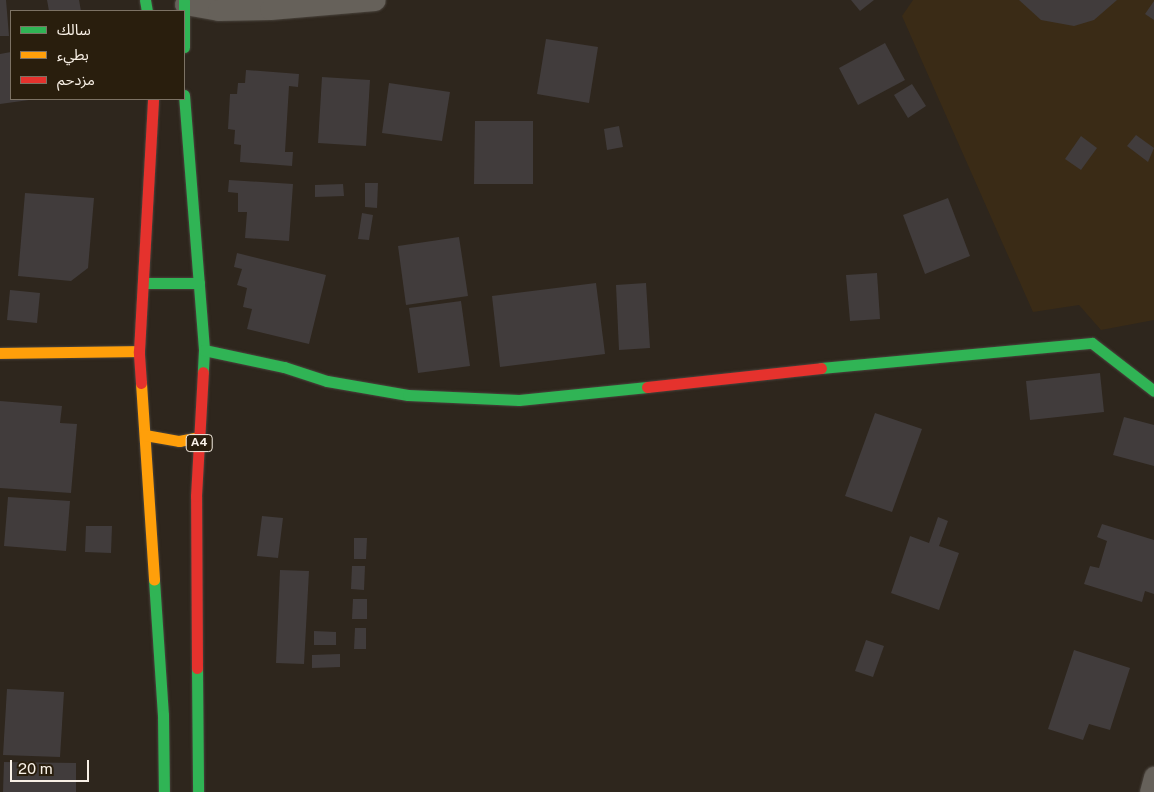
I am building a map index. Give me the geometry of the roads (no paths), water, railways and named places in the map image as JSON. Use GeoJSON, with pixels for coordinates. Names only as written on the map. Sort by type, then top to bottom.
{"type":"FeatureCollection","features":[{"type":"Feature","properties":{"kind":"main road"},"geometry":{"type":"LineString","coordinates":[[153,100],[139,351],[145,435],[172,715],[164,792]]}},
{"type":"Feature","properties":{"kind":"main road","name":"A4"},"geometry":{"type":"LineString","coordinates":[[184,100],[204,350],[196,496],[199,716],[198,792]]}},
{"type":"Feature","properties":{"kind":"main road"},"geometry":{"type":"LineString","coordinates":[[143,283],[181,280],[199,283]]}},
{"type":"Feature","properties":{"kind":"main road"},"geometry":{"type":"LineString","coordinates":[[204,350],[284,367],[327,381],[408,395],[519,400],[1005,349],[1092,343],[1154,392]]}},
{"type":"Feature","properties":{"kind":"main road"},"geometry":{"type":"LineString","coordinates":[[0,353],[139,351]]}},
{"type":"Feature","properties":{"kind":"main road"},"geometry":{"type":"LineString","coordinates":[[145,435],[179,441],[199,437]]}},
{"type":"Feature","properties":{"kind":"main road"},"geometry":{"type":"LineString","coordinates":[[172,715],[199,716]]}},
{"type":"Feature","properties":{"kind":"street"},"geometry":{"type":"LineString","coordinates":[[184,2],[218,10],[270,10],[375,0]]}},
{"type":"Feature","properties":{"kind":"street"},"geometry":{"type":"LineString","coordinates":[[1150,792],[1154,777]]}}]}
